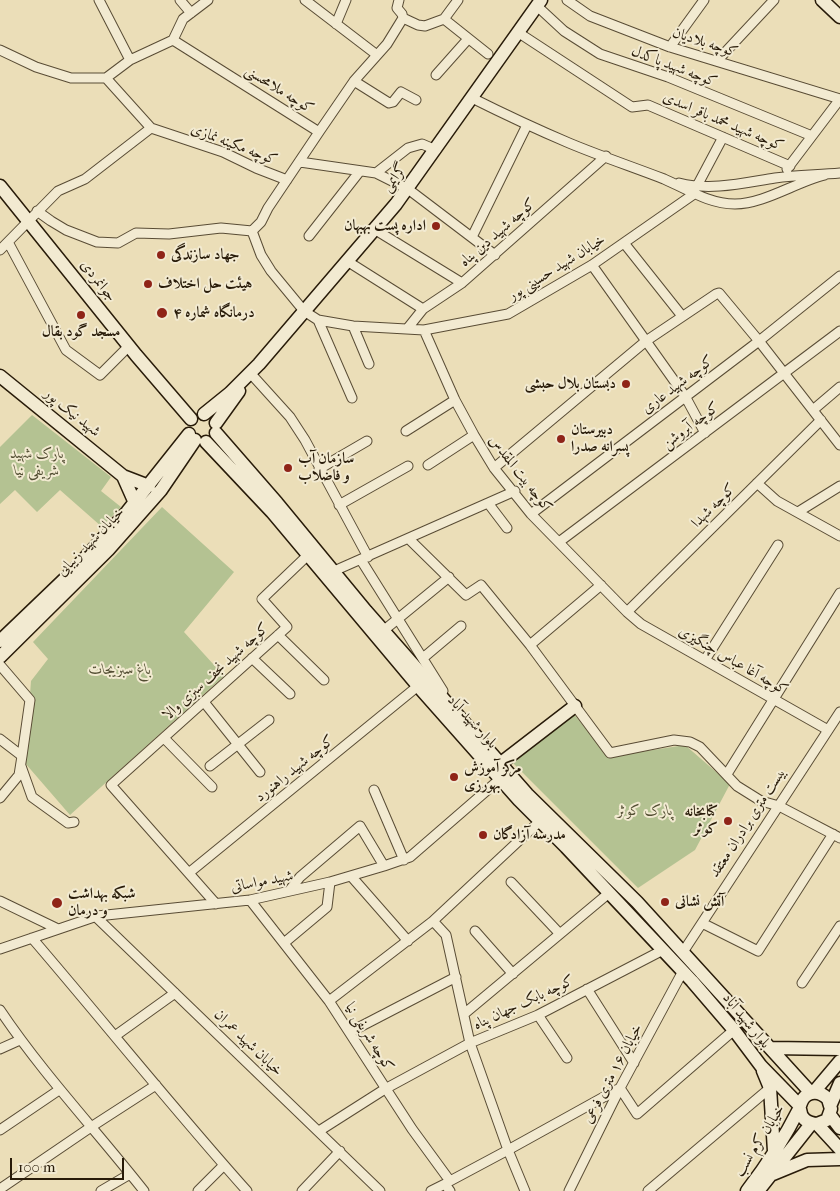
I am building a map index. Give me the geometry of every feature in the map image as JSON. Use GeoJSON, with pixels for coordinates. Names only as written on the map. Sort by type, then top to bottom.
{"type":"FeatureCollection","features":[{"type":"Feature","properties":{"kind":"main road"},"geometry":{"type":"LineString","coordinates":[[824,1],[840,17]]}},
{"type":"Feature","properties":{"kind":"main road","name":"گرایمی"},"geometry":{"type":"LineString","coordinates":[[255,369],[408,189],[519,33],[535,4]]}},
{"type":"Feature","properties":{"kind":"main road","name":"جوانمردی"},"geometry":{"type":"LineString","coordinates":[[0,186],[191,420]]}},
{"type":"Feature","properties":{"kind":"main road"},"geometry":{"type":"LineString","coordinates":[[204,414],[255,369]]}},
{"type":"Feature","properties":{"kind":"main road"},"geometry":{"type":"LineString","coordinates":[[219,433],[210,416],[204,414],[196,415],[188,426],[201,442],[210,440],[219,433],[255,369]]}},
{"type":"Feature","properties":{"kind":"main road","name":"شهید نیک پور"},"geometry":{"type":"LineString","coordinates":[[0,376],[123,476],[149,486]]}},
{"type":"Feature","properties":{"kind":"main road","name":"بلوار شهید آباد"},"geometry":{"type":"LineString","coordinates":[[219,433],[383,631],[527,794],[637,902],[812,1093]]}},
{"type":"Feature","properties":{"kind":"main road","name":"بلوار شهید آباد"},"geometry":{"type":"LineString","coordinates":[[201,442],[272,512],[418,686],[500,779],[683,971],[734,1030],[761,1066],[800,1108]]}},
{"type":"Feature","properties":{"kind":"main road","name":"خیابان شهید زیبایی"},"geometry":{"type":"LineString","coordinates":[[0,657],[72,572],[149,486],[201,442]]}},
{"type":"Feature","properties":{"kind":"main road","name":"خیابان شهید زیبایی"},"geometry":{"type":"LineString","coordinates":[[0,641],[34,616],[108,550],[201,442]]}},
{"type":"Feature","properties":{"kind":"main road","name":"شهید نیک پور"},"geometry":{"type":"LineString","coordinates":[[123,476],[135,503]]}},
{"type":"Feature","properties":{"kind":"main road"},"geometry":{"type":"LineString","coordinates":[[501,764],[575,706]]}},
{"type":"Feature","properties":{"kind":"main road"},"geometry":{"type":"LineString","coordinates":[[771,1048],[840,1049]]}},
{"type":"Feature","properties":{"kind":"main road"},"geometry":{"type":"LineString","coordinates":[[840,1061],[812,1093],[803,1098],[800,1108],[803,1118],[814,1124],[840,1149]]}},
{"type":"Feature","properties":{"kind":"main road"},"geometry":{"type":"LineString","coordinates":[[761,1066],[770,1088],[774,1151]]}},
{"type":"Feature","properties":{"kind":"main road"},"geometry":{"type":"LineString","coordinates":[[814,1124],[827,1120],[840,1083]]}},
{"type":"Feature","properties":{"kind":"main road"},"geometry":{"type":"LineString","coordinates":[[812,1093],[824,1095],[840,1128]]}},
{"type":"Feature","properties":{"kind":"main road","name":"خیابان کرم نسب"},"geometry":{"type":"LineString","coordinates":[[747,1191],[800,1108]]}},
{"type":"Feature","properties":{"kind":"main road","name":"خیابان کرم نسب"},"geometry":{"type":"LineString","coordinates":[[758,1191],[801,1137],[814,1124]]}},
{"type":"Feature","properties":{"kind":"main road"},"geometry":{"type":"LineString","coordinates":[[789,1127],[801,1137]]}},
{"type":"Feature","properties":{"kind":"main road"},"geometry":{"type":"LineString","coordinates":[[770,1175],[807,1160],[840,1159]]}},
{"type":"Feature","properties":{"kind":"street"},"geometry":{"type":"LineString","coordinates":[[99,0],[130,60]]}},
{"type":"Feature","properties":{"kind":"street"},"geometry":{"type":"LineString","coordinates":[[180,0],[191,13]]}},
{"type":"Feature","properties":{"kind":"street"},"geometry":{"type":"LineString","coordinates":[[0,50],[36,67],[70,78],[106,78],[130,60],[173,40],[183,19],[208,0]]}},
{"type":"Feature","properties":{"kind":"street"},"geometry":{"type":"LineString","coordinates":[[304,0],[377,55]]}},
{"type":"Feature","properties":{"kind":"street"},"geometry":{"type":"LineString","coordinates":[[336,24],[346,0]]}},
{"type":"Feature","properties":{"kind":"street"},"geometry":{"type":"LineString","coordinates":[[398,0],[397,8],[403,18],[425,26],[444,19],[455,1]]}},
{"type":"Feature","properties":{"kind":"street","name":"کوچه بلادیان"},"geometry":{"type":"LineString","coordinates":[[568,0],[590,16],[670,47],[840,99]]}},
{"type":"Feature","properties":{"kind":"street"},"geometry":{"type":"LineString","coordinates":[[670,47],[704,0]]}},
{"type":"Feature","properties":{"kind":"street"},"geometry":{"type":"LineString","coordinates":[[717,61],[774,0]]}},
{"type":"Feature","properties":{"kind":"street","name":"کوچه شهید پاکدل"},"geometry":{"type":"LineString","coordinates":[[535,4],[564,31],[600,54],[668,77],[812,136]]}},
{"type":"Feature","properties":{"kind":"street"},"geometry":{"type":"LineString","coordinates":[[319,132],[354,81],[387,44],[403,18]]}},
{"type":"Feature","properties":{"kind":"street"},"geometry":{"type":"LineString","coordinates":[[444,19],[488,54]]}},
{"type":"Feature","properties":{"kind":"street","name":"کوچه شهید محمد باقر اسدی"},"geometry":{"type":"LineString","coordinates":[[519,33],[632,107],[648,105],[790,166]]}},
{"type":"Feature","properties":{"kind":"street"},"geometry":{"type":"LineString","coordinates":[[436,75],[468,38]]}},
{"type":"Feature","properties":{"kind":"street","name":"کوچه ملامحسنی"},"geometry":{"type":"LineString","coordinates":[[173,40],[319,132],[268,208],[261,222],[252,231]]}},
{"type":"Feature","properties":{"kind":"street"},"geometry":{"type":"LineString","coordinates":[[0,250],[58,191],[85,179],[150,128],[106,78]]}},
{"type":"Feature","properties":{"kind":"street"},"geometry":{"type":"LineString","coordinates":[[354,81],[389,103],[393,102],[401,92],[416,100]]}},
{"type":"Feature","properties":{"kind":"street"},"geometry":{"type":"LineString","coordinates":[[472,98],[571,144],[736,204],[753,201],[811,178],[825,175]]}},
{"type":"Feature","properties":{"kind":"street"},"geometry":{"type":"LineString","coordinates":[[781,178],[840,99]]}},
{"type":"Feature","properties":{"kind":"street"},"geometry":{"type":"LineString","coordinates":[[472,237],[527,125]]}},
{"type":"Feature","properties":{"kind":"street","name":"کوچه مکینه نمازی"},"geometry":{"type":"LineString","coordinates":[[150,128],[223,152],[287,180]]}},
{"type":"Feature","properties":{"kind":"street"},"geometry":{"type":"LineString","coordinates":[[696,190],[723,137]]}},
{"type":"Feature","properties":{"kind":"street"},"geometry":{"type":"LineString","coordinates":[[376,173],[408,148],[422,144],[436,150]]}},
{"type":"Feature","properties":{"kind":"street","name":"کوچه شهید دین پناه"},"geometry":{"type":"LineString","coordinates":[[407,329],[423,309],[462,283],[606,156]]}},
{"type":"Feature","properties":{"kind":"street"},"geometry":{"type":"LineString","coordinates":[[300,162],[376,173],[408,189],[495,254]]}},
{"type":"Feature","properties":{"kind":"street"},"geometry":{"type":"LineString","coordinates":[[309,236],[360,171]]}},
{"type":"Feature","properties":{"kind":"street"},"geometry":{"type":"LineString","coordinates":[[696,190],[781,178],[840,174]]}},
{"type":"Feature","properties":{"kind":"street","name":"خیابان شهید حسینی پور"},"geometry":{"type":"LineString","coordinates":[[252,231],[261,255],[271,271],[304,311],[318,320],[353,326],[424,330],[508,314],[592,265],[696,190]]}},
{"type":"Feature","properties":{"kind":"street"},"geometry":{"type":"LineString","coordinates":[[37,211],[50,222],[97,242],[118,243],[136,233],[169,234],[221,228],[252,231]]}},
{"type":"Feature","properties":{"kind":"street"},"geometry":{"type":"LineString","coordinates":[[374,229],[462,283]]}},
{"type":"Feature","properties":{"kind":"street"},"geometry":{"type":"LineString","coordinates":[[8,242],[66,350],[100,375],[129,346]]}},
{"type":"Feature","properties":{"kind":"street"},"geometry":{"type":"LineString","coordinates":[[624,243],[682,316]]}},
{"type":"Feature","properties":{"kind":"street"},"geometry":{"type":"LineString","coordinates":[[347,261],[423,309]]}},
{"type":"Feature","properties":{"kind":"street"},"geometry":{"type":"LineString","coordinates":[[592,265],[685,396],[704,433]]}},
{"type":"Feature","properties":{"kind":"street","name":"کوچه شهید عاری"},"geometry":{"type":"LineString","coordinates":[[531,514],[759,341],[840,276]]}},
{"type":"Feature","properties":{"kind":"street"},"geometry":{"type":"LineString","coordinates":[[494,468],[646,341],[719,293],[840,445]]}},
{"type":"Feature","properties":{"kind":"street"},"geometry":{"type":"LineString","coordinates":[[318,320],[352,398]]}},
{"type":"Feature","properties":{"kind":"street"},"geometry":{"type":"LineString","coordinates":[[353,326],[369,364]]}},
{"type":"Feature","properties":{"kind":"street","name":"کوچه بیت المقدس"},"geometry":{"type":"LineString","coordinates":[[424,330],[455,400],[494,468],[531,514],[628,612]]}},
{"type":"Feature","properties":{"kind":"street","name":"کوچه آبروشن"},"geometry":{"type":"LineString","coordinates":[[559,542],[840,331]]}},
{"type":"Feature","properties":{"kind":"street"},"geometry":{"type":"LineString","coordinates":[[255,369],[305,440],[397,620],[423,658],[454,711]]}},
{"type":"Feature","properties":{"kind":"street"},"geometry":{"type":"LineString","coordinates":[[813,410],[840,387]]}},
{"type":"Feature","properties":{"kind":"street"},"geometry":{"type":"LineString","coordinates":[[406,431],[455,400]]}},
{"type":"Feature","properties":{"kind":"street","name":"کوچه شهدا"},"geometry":{"type":"LineString","coordinates":[[628,612],[821,420]]}},
{"type":"Feature","properties":{"kind":"street"},"geometry":{"type":"LineString","coordinates":[[428,465],[474,436]]}},
{"type":"Feature","properties":{"kind":"street"},"geometry":{"type":"LineString","coordinates":[[319,469],[367,441]]}},
{"type":"Feature","properties":{"kind":"street"},"geometry":{"type":"LineString","coordinates":[[339,505],[408,466]]}},
{"type":"Feature","properties":{"kind":"street"},"geometry":{"type":"LineString","coordinates":[[757,484],[777,501],[840,536]]}},
{"type":"Feature","properties":{"kind":"street"},"geometry":{"type":"LineString","coordinates":[[798,512],[840,486]]}},
{"type":"Feature","properties":{"kind":"street"},"geometry":{"type":"LineString","coordinates":[[334,571],[515,492]]}},
{"type":"Feature","properties":{"kind":"street"},"geometry":{"type":"LineString","coordinates":[[488,503],[507,528]]}},
{"type":"Feature","properties":{"kind":"street"},"geometry":{"type":"LineString","coordinates":[[409,539],[466,595],[481,585],[530,645],[610,754],[674,740],[690,742],[700,747],[737,786],[761,801],[778,806],[836,836],[758,951],[702,923]]}},
{"type":"Feature","properties":{"kind":"street"},"geometry":{"type":"LineString","coordinates":[[705,660],[778,546]]}},
{"type":"Feature","properties":{"kind":"street","name":"کوچه شهید نجف سبزی والا"},"geometry":{"type":"LineString","coordinates":[[190,872],[111,786],[287,627],[262,599],[308,555]]}},
{"type":"Feature","properties":{"kind":"street"},"geometry":{"type":"LineString","coordinates":[[383,631],[449,577]]}},
{"type":"Feature","properties":{"kind":"street"},"geometry":{"type":"LineString","coordinates":[[530,645],[601,585]]}},
{"type":"Feature","properties":{"kind":"street"},"geometry":{"type":"LineString","coordinates":[[727,774],[840,593]]}},
{"type":"Feature","properties":{"kind":"street","name":"کوچه آغا عباس چنگیزی"},"geometry":{"type":"LineString","coordinates":[[628,612],[641,624],[828,730]]}},
{"type":"Feature","properties":{"kind":"street"},"geometry":{"type":"LineString","coordinates":[[423,658],[461,626]]}},
{"type":"Feature","properties":{"kind":"street"},"geometry":{"type":"LineString","coordinates":[[278,635],[324,680]]}},
{"type":"Feature","properties":{"kind":"street"},"geometry":{"type":"LineString","coordinates":[[252,658],[290,694]]}},
{"type":"Feature","properties":{"kind":"street"},"geometry":{"type":"LineString","coordinates":[[0,665],[30,700],[19,775],[0,798]]}},
{"type":"Feature","properties":{"kind":"street","name":"کوچه شهید راهنورد"},"geometry":{"type":"LineString","coordinates":[[190,872],[418,686]]}},
{"type":"Feature","properties":{"kind":"street"},"geometry":{"type":"LineString","coordinates":[[204,702],[260,772]]}},
{"type":"Feature","properties":{"kind":"street","name":"بیست متری برادران معتقد"},"geometry":{"type":"LineString","coordinates":[[683,952],[840,712]]}},
{"type":"Feature","properties":{"kind":"street"},"geometry":{"type":"LineString","coordinates":[[210,766],[270,720]]}},
{"type":"Feature","properties":{"kind":"street"},"geometry":{"type":"LineString","coordinates":[[164,738],[212,787]]}},
{"type":"Feature","properties":{"kind":"street"},"geometry":{"type":"LineString","coordinates":[[0,739],[21,761],[32,797],[68,823],[74,822]]}},
{"type":"Feature","properties":{"kind":"street","name":"شهید مواساتی"},"geometry":{"type":"LineString","coordinates":[[0,949],[96,916],[250,900],[330,882],[410,858],[500,779]]}},
{"type":"Feature","properties":{"kind":"street"},"geometry":{"type":"LineString","coordinates":[[374,790],[404,860]]}},
{"type":"Feature","properties":{"kind":"street"},"geometry":{"type":"LineString","coordinates":[[329,1001],[433,921],[540,821]]}},
{"type":"Feature","properties":{"kind":"street"},"geometry":{"type":"LineString","coordinates":[[290,891],[300,877],[360,826],[384,866]]}},
{"type":"Feature","properties":{"kind":"street"},"geometry":{"type":"LineString","coordinates":[[190,872],[216,904]]}},
{"type":"Feature","properties":{"kind":"street"},"geometry":{"type":"LineString","coordinates":[[351,876],[408,941]]}},
{"type":"Feature","properties":{"kind":"street"},"geometry":{"type":"LineString","coordinates":[[284,943],[327,907],[330,882]]}},
{"type":"Feature","properties":{"kind":"street"},"geometry":{"type":"LineString","coordinates":[[511,882],[560,934]]}},
{"type":"Feature","properties":{"kind":"street"},"geometry":{"type":"LineString","coordinates":[[464,1014],[609,893]]}},
{"type":"Feature","properties":{"kind":"street","name":"کوچه شریفی نیا"},"geometry":{"type":"LineString","coordinates":[[250,900],[329,1001],[448,1185]]}},
{"type":"Feature","properties":{"kind":"street"},"geometry":{"type":"LineString","coordinates":[[0,901],[58,929]]}},
{"type":"Feature","properties":{"kind":"street","name":"خیابان شهید عمران"},"geometry":{"type":"LineString","coordinates":[[96,916],[380,1191]]}},
{"type":"Feature","properties":{"kind":"street"},"geometry":{"type":"LineString","coordinates":[[319,1131],[385,1089],[470,1043],[446,935],[433,921]]}},
{"type":"Feature","properties":{"kind":"street"},"geometry":{"type":"LineString","coordinates":[[802,983],[840,926]]}},
{"type":"Feature","properties":{"kind":"street"},"geometry":{"type":"LineString","coordinates":[[475,931],[512,974]]}},
{"type":"Feature","properties":{"kind":"street"},"geometry":{"type":"LineString","coordinates":[[32,938],[223,1166],[247,1191]]}},
{"type":"Feature","properties":{"kind":"street","name":"کوچه بابک جهان پناه"},"geometry":{"type":"LineString","coordinates":[[508,1150],[470,1043],[538,1015],[662,950]]}},
{"type":"Feature","properties":{"kind":"street","name":"خیابان ۱۶ متری فرعی"},"geometry":{"type":"LineString","coordinates":[[569,1191],[620,1088],[683,971]]}},
{"type":"Feature","properties":{"kind":"street"},"geometry":{"type":"LineString","coordinates":[[350,1032],[456,977]]}},
{"type":"Feature","properties":{"kind":"street"},"geometry":{"type":"LineString","coordinates":[[587,989],[634,1063]]}},
{"type":"Feature","properties":{"kind":"street"},"geometry":{"type":"LineString","coordinates":[[115,1036],[175,993]]}},
{"type":"Feature","properties":{"kind":"street"},"geometry":{"type":"LineString","coordinates":[[0,1010],[20,1040],[59,1090],[144,1191]]}},
{"type":"Feature","properties":{"kind":"street"},"geometry":{"type":"LineString","coordinates":[[538,1015],[567,1058]]}},
{"type":"Feature","properties":{"kind":"street"},"geometry":{"type":"LineString","coordinates":[[431,1191],[448,1185],[620,1088],[637,1114],[734,1030]]}},
{"type":"Feature","properties":{"kind":"street"},"geometry":{"type":"LineString","coordinates":[[0,1049],[20,1040]]}},
{"type":"Feature","properties":{"kind":"street"},"geometry":{"type":"LineString","coordinates":[[0,1189],[91,1126],[156,1086]]}},
{"type":"Feature","properties":{"kind":"street"},"geometry":{"type":"LineString","coordinates":[[648,1191],[770,1088]]}},
{"type":"Feature","properties":{"kind":"street"},"geometry":{"type":"LineString","coordinates":[[0,1130],[59,1090]]}},
{"type":"Feature","properties":{"kind":"street"},"geometry":{"type":"LineString","coordinates":[[508,1150],[525,1191]]}},
{"type":"Feature","properties":{"kind":"street"},"geometry":{"type":"LineString","coordinates":[[302,1191],[340,1151]]}},
{"type":"Feature","properties":{"kind":"street"},"geometry":{"type":"LineString","coordinates":[[198,1191],[223,1166]]}},
{"type":"Feature","properties":{"kind":"street"},"geometry":{"type":"LineString","coordinates":[[101,1191],[130,1174]]}},
{"type":"Feature","properties":{"kind":"green space","name":"پارک شهید شریفی نیا"},"geometry":{"type":"Polygon","coordinates":[[[32,415],[111,477],[101,491],[121,507],[102,527],[60,490],[37,512],[15,490],[0,504],[0,447],[32,415]]]}},
{"type":"Feature","properties":{"kind":"green space","name":"باغ سبزیجات"},"geometry":{"type":"Polygon","coordinates":[[[162,507],[234,572],[184,632],[224,676],[70,815],[25,763],[31,681],[48,659],[33,642],[162,507]]]}},
{"type":"Feature","properties":{"kind":"green space","name":"پارک کوثر"},"geometry":{"type":"Polygon","coordinates":[[[574,714],[608,757],[685,745],[730,784],[695,850],[638,888],[513,763],[574,714]]]}},
{"type":"Feature","properties":{"kind":"place","name":"اداره پست بهبهان"},"geometry":{"type":"Point","coordinates":[436,226]}},
{"type":"Feature","properties":{"kind":"place","name":"جهاد سازندگی"},"geometry":{"type":"Point","coordinates":[161,255]}},
{"type":"Feature","properties":{"kind":"place","name":"هیئت حل اختلاف"},"geometry":{"type":"Point","coordinates":[148,284]}},
{"type":"Feature","properties":{"kind":"place","name":"درمانگاه شماره ۴"},"geometry":{"type":"Point","coordinates":[162,313]}},
{"type":"Feature","properties":{"kind":"place","name":"مسجد گود بقال"},"geometry":{"type":"Point","coordinates":[81,315]}},
{"type":"Feature","properties":{"kind":"place","name":"دبستان بلال حبشی"},"geometry":{"type":"Point","coordinates":[626,384]}},
{"type":"Feature","properties":{"kind":"place","name":"دبیرستان پسرانه صدرا"},"geometry":{"type":"Point","coordinates":[561,439]}},
{"type":"Feature","properties":{"kind":"place","name":"سازمان آب و فاضلاب"},"geometry":{"type":"Point","coordinates":[288,468]}},
{"type":"Feature","properties":{"kind":"place","name":"مرکز آموزش بهورزی"},"geometry":{"type":"Point","coordinates":[454,777]}},
{"type":"Feature","properties":{"kind":"place","name":"کتابخانه کوثر"},"geometry":{"type":"Point","coordinates":[728,821]}},
{"type":"Feature","properties":{"kind":"place","name":"مدرسه آزادگان"},"geometry":{"type":"Point","coordinates":[483,835]}},
{"type":"Feature","properties":{"kind":"place","name":"آتش نشانی"},"geometry":{"type":"Point","coordinates":[665,902]}},
{"type":"Feature","properties":{"kind":"place","name":"شبکه بهداشت و درمان"},"geometry":{"type":"Point","coordinates":[57,903]}}]}
